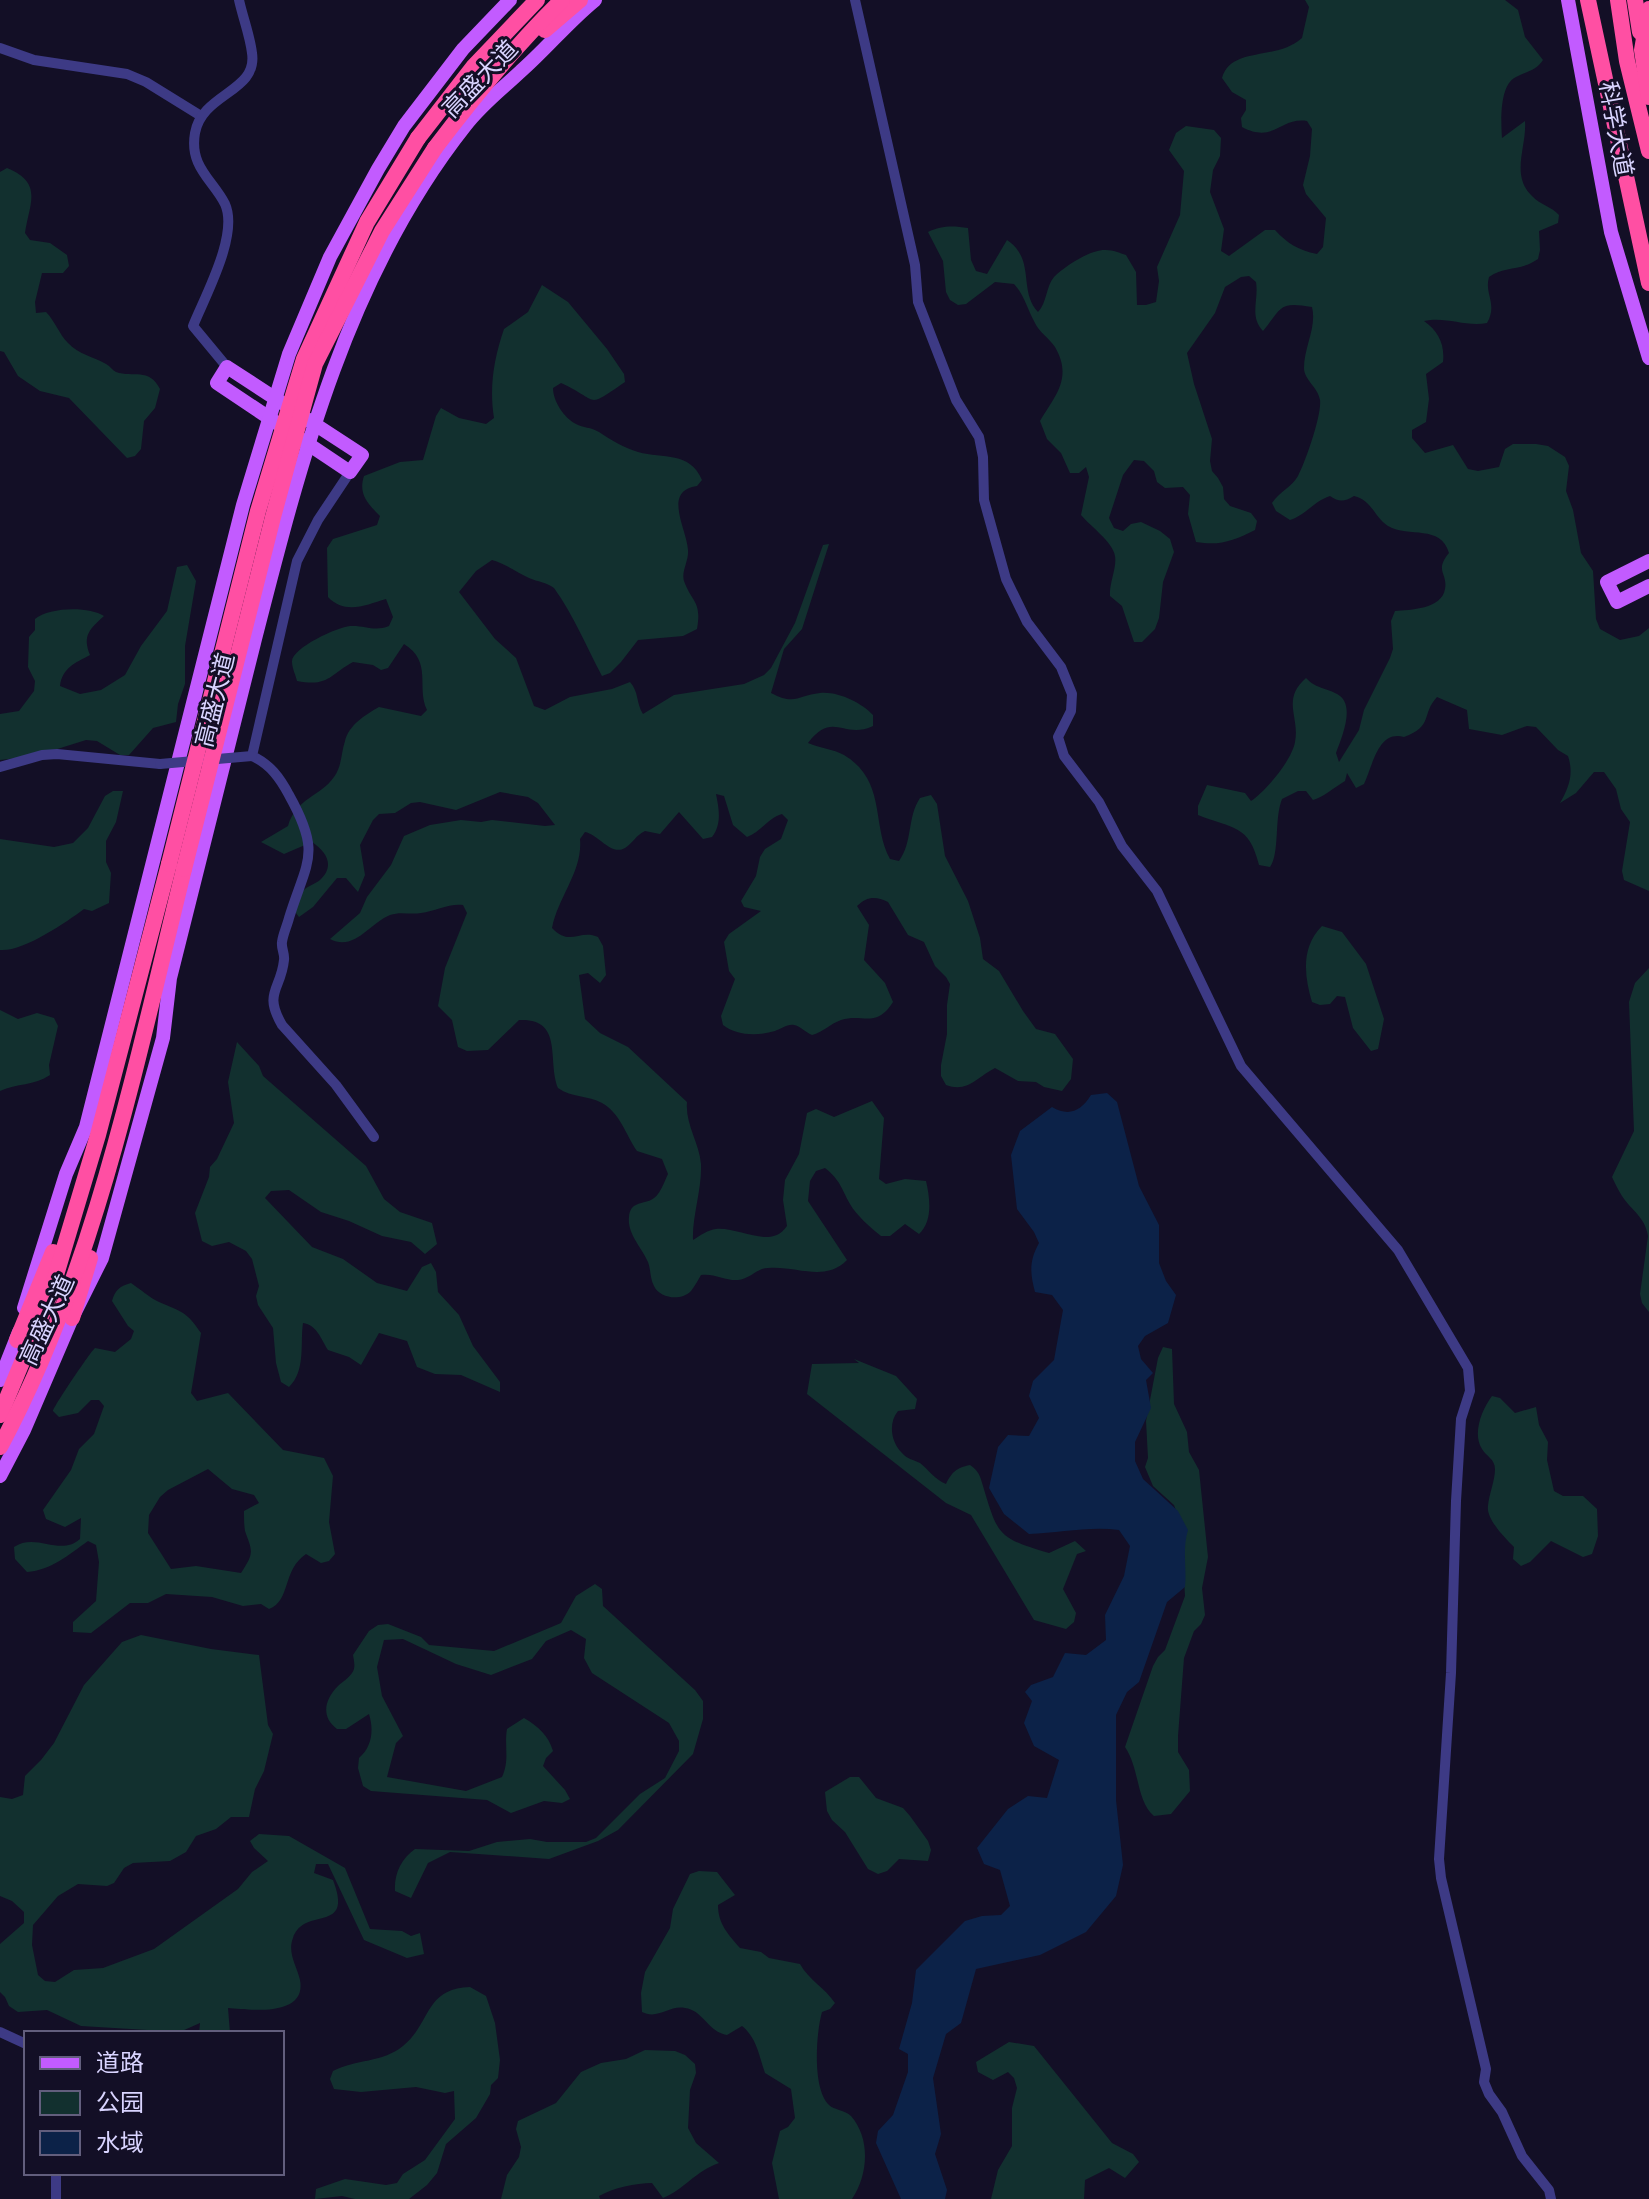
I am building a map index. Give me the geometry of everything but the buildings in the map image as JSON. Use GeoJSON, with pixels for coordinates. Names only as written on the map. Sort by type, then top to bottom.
{"type":"FeatureCollection","features":[{"type":"Feature","properties":{"kind":"highway"},"geometry":{"type":"LineString","coordinates":[[434,117],[469,60],[523,0]]}},
{"type":"Feature","properties":{"kind":"highway","name":"高盛大道"},"geometry":{"type":"LineString","coordinates":[[0,1447],[65,1301],[117,1141],[258,511],[304,359],[367,222],[418,138],[474,66],[537,0]]}},
{"type":"Feature","properties":{"kind":"highway","name":"高盛大道"},"geometry":{"type":"LineString","coordinates":[[0,1415],[50,1295],[98,1135],[176,867],[315,364],[382,231],[435,148],[489,77],[562,0]]}},
{"type":"Feature","properties":{"kind":"highway"},"geometry":{"type":"LineString","coordinates":[[489,77],[580,0]]}},
{"type":"Feature","properties":{"kind":"highway","name":"科学大道"},"geometry":{"type":"LineString","coordinates":[[1588,0],[1649,283]]}},
{"type":"Feature","properties":{"kind":"highway","name":"科学大道"},"geometry":{"type":"LineString","coordinates":[[1618,0],[1627,61],[1649,151]]}},
{"type":"Feature","properties":{"kind":"highway"},"geometry":{"type":"LineString","coordinates":[[1635,0],[1649,97]]}},
{"type":"Feature","properties":{"kind":"highway"},"geometry":{"type":"LineString","coordinates":[[1642,50],[1649,9]]}},
{"type":"Feature","properties":{"kind":"highway"},"geometry":{"type":"LineString","coordinates":[[17,1340],[98,1135]]}},
{"type":"Feature","properties":{"kind":"highway"},"geometry":{"type":"LineString","coordinates":[[72,1318],[92,1251],[117,1141]]}},
{"type":"Feature","properties":{"kind":"main road","name":"高盛大道"},"geometry":{"type":"LineString","coordinates":[[0,1380],[17,1340],[29,1289],[66,1174],[86,1127],[243,505],[289,354],[330,257],[404,126],[463,49],[510,0]]}},
{"type":"Feature","properties":{"kind":"main road","name":"高盛大道"},"geometry":{"type":"LineString","coordinates":[[0,1476],[102,1258],[163,1038],[170,978],[291,496],[344,339],[402,222],[464,126],[487,99],[522,71],[595,0]]}},
{"type":"Feature","properties":{"kind":"main road","name":"科学大道"},"geometry":{"type":"LineString","coordinates":[[1568,0],[1611,232],[1649,358]]}},
{"type":"Feature","properties":{"kind":"main road"},"geometry":{"type":"LineString","coordinates":[[227,367],[276,399],[362,455],[350,472],[217,383],[227,367]]}},
{"type":"Feature","properties":{"kind":"main road"},"geometry":{"type":"LineString","coordinates":[[1649,561],[1607,582],[1617,602],[1649,586]]}},
{"type":"Feature","properties":{"kind":"street"},"geometry":{"type":"LineString","coordinates":[[227,367],[193,326],[224,254],[227,223],[226,206],[204,177],[197,158],[194,135],[201,116],[210,105],[240,85],[251,72],[253,55],[239,0]]}},
{"type":"Feature","properties":{"kind":"street"},"geometry":{"type":"LineString","coordinates":[[855,0],[915,265],[918,302],[956,400],[979,437],[984,500],[1006,579],[1027,622],[1061,667],[1072,694],[1071,711],[1058,737],[1064,756],[1099,802],[1122,846],[1157,891],[1241,1066],[1398,1250],[1468,1368],[1470,1391],[1461,1419],[1456,1501],[1451,1673],[1439,1859],[1486,2069],[1484,2082],[1522,2156],[1549,2190],[1551,2199]]}},
{"type":"Feature","properties":{"kind":"street"},"geometry":{"type":"LineString","coordinates":[[0,48],[34,60],[127,74],[146,82],[201,116]]}},
{"type":"Feature","properties":{"kind":"street"},"geometry":{"type":"LineString","coordinates":[[252,756],[297,561],[318,520],[350,472]]}},
{"type":"Feature","properties":{"kind":"street"},"geometry":{"type":"LineString","coordinates":[[0,767],[57,754],[160,764],[252,756],[263,761],[279,777],[302,819],[310,849],[306,875],[282,944],[284,960],[272,996],[276,1014],[282,1025],[336,1085],[374,1137]]}},
{"type":"Feature","properties":{"kind":"street"},"geometry":{"type":"LineString","coordinates":[[0,2032],[24,2043]]}},
{"type":"Feature","properties":{"kind":"street"},"geometry":{"type":"LineString","coordinates":[[56,2175],[56,2199]]}},
{"type":"Feature","properties":{"kind":"green space"},"geometry":{"type":"Polygon","coordinates":[[[1305,0],[1505,0],[1518,10],[1525,37],[1543,60],[1534,69],[1510,81],[1506,88],[1502,104],[1502,138],[1525,121],[1522,179],[1535,199],[1559,215],[1558,223],[1539,231],[1538,259],[1489,277],[1491,310],[1487,323],[1424,321],[1440,338],[1443,362],[1426,374],[1429,399],[1426,422],[1412,430],[1412,438],[1425,453],[1453,445],[1468,469],[1478,471],[1499,467],[1505,449],[1513,444],[1548,446],[1565,457],[1569,466],[1566,491],[1581,553],[1593,571],[1596,619],[1600,629],[1620,640],[1639,636],[1649,628],[1649,891],[1624,880],[1622,871],[1630,822],[1621,809],[1616,789],[1604,772],[1594,772],[1576,793],[1560,803],[1570,780],[1568,756],[1536,727],[1527,726],[1502,735],[1469,729],[1467,710],[1437,697],[1420,728],[1382,744],[1364,784],[1356,788],[1347,773],[1345,781],[1317,799],[1313,800],[1306,791],[1298,791],[1282,799],[1275,853],[1270,867],[1259,865],[1245,835],[1230,826],[1198,815],[1198,806],[1207,785],[1245,793],[1251,801],[1278,774],[1293,749],[1296,733],[1294,694],[1306,678],[1336,693],[1344,701],[1347,716],[1336,753],[1339,762],[1359,730],[1364,710],[1390,658],[1393,649],[1391,621],[1395,611],[1424,607],[1443,596],[1442,564],[1449,553],[1445,544],[1432,535],[1388,526],[1365,501],[1354,496],[1342,500],[1330,496],[1290,520],[1276,511],[1272,503],[1298,476],[1309,450],[1320,407],[1319,395],[1304,368],[1313,322],[1312,307],[1293,305],[1282,308],[1263,331],[1255,314],[1256,282],[1249,276],[1241,277],[1225,287],[1215,313],[1187,353],[1212,439],[1212,471],[1223,487],[1224,499],[1230,506],[1251,513],[1257,521],[1255,530],[1226,542],[1196,542],[1188,514],[1190,495],[1183,487],[1165,488],[1157,482],[1154,471],[1144,461],[1134,460],[1123,475],[1109,518],[1114,528],[1123,531],[1131,524],[1141,522],[1160,531],[1170,539],[1174,552],[1163,582],[1155,629],[1142,642],[1134,642],[1122,606],[1110,596],[1115,561],[1113,551],[1081,515],[1089,477],[1086,467],[1079,473],[1070,473],[1061,453],[1047,439],[1040,421],[1056,395],[1062,377],[1055,347],[1037,326],[1014,284],[995,282],[966,304],[958,305],[950,300],[946,292],[943,261],[928,232],[953,227],[968,228],[971,260],[976,271],[987,274],[1007,240],[1016,248],[1024,266],[1032,304],[1038,312],[1054,277],[1078,259],[1100,250],[1126,255],[1136,272],[1137,305],[1156,302],[1157,267],[1180,215],[1184,171],[1169,150],[1176,133],[1186,126],[1214,130],[1221,138],[1220,156],[1213,170],[1210,192],[1224,229],[1221,251],[1229,256],[1265,230],[1275,230],[1294,246],[1317,254],[1323,247],[1326,218],[1306,194],[1303,185],[1312,129],[1307,121],[1290,123],[1262,133],[1242,127],[1246,100],[1232,92],[1222,78],[1235,61],[1292,45],[1302,38],[1309,7],[1305,0]]]}},
{"type":"Feature","properties":{"kind":"green space"},"geometry":{"type":"Polygon","coordinates":[[[7,168],[26,180],[30,188],[31,204],[25,233],[30,240],[50,243],[67,255],[69,266],[63,273],[42,273],[35,302],[36,313],[46,312],[76,350],[116,372],[151,378],[160,389],[155,408],[144,421],[141,449],[135,456],[127,458],[69,398],[40,391],[18,376],[4,352],[0,351],[0,172],[7,168]]]}},
{"type":"Feature","properties":{"kind":"green space"},"geometry":{"type":"Polygon","coordinates":[[[542,285],[568,302],[624,374],[625,382],[593,400],[561,383],[553,388],[563,413],[576,424],[596,430],[633,450],[683,460],[697,471],[702,480],[681,495],[679,503],[688,550],[683,577],[697,607],[697,629],[683,636],[638,640],[610,673],[602,676],[568,609],[551,586],[492,560],[476,571],[459,592],[495,639],[516,658],[534,706],[545,710],[570,697],[612,689],[630,682],[643,714],[674,695],[744,684],[764,675],[771,668],[795,623],[823,545],[829,544],[802,629],[784,649],[771,693],[786,699],[820,693],[834,694],[856,702],[873,715],[873,726],[854,730],[824,728],[808,743],[844,755],[858,765],[867,777],[890,859],[899,861],[916,805],[920,798],[931,795],[937,804],[945,856],[968,901],[983,959],[999,971],[1036,1029],[1055,1034],[1073,1059],[1071,1079],[1062,1091],[1036,1082],[1018,1081],[995,1068],[966,1086],[946,1085],[941,1076],[941,1065],[947,1034],[950,984],[935,966],[924,942],[908,935],[888,902],[876,898],[864,900],[857,906],[869,925],[864,960],[885,983],[893,1002],[887,1010],[875,1018],[841,1020],[812,1035],[794,1025],[755,1034],[729,1029],[723,1025],[721,1016],[735,979],[729,971],[724,942],[729,934],[761,911],[744,907],[741,901],[756,876],[760,857],[765,849],[781,839],[788,820],[782,814],[777,816],[747,837],[733,825],[724,796],[716,794],[718,822],[712,837],[703,839],[679,812],[660,834],[645,831],[620,850],[585,832],[580,839],[578,862],[552,928],[558,934],[569,937],[598,937],[603,946],[606,975],[600,983],[588,973],[579,975],[585,1019],[600,1033],[628,1047],[687,1102],[688,1118],[701,1164],[693,1240],[716,1229],[773,1236],[787,1226],[783,1200],[785,1180],[799,1154],[807,1113],[816,1109],[834,1117],[872,1101],[884,1118],[879,1179],[886,1184],[905,1179],[926,1181],[929,1209],[927,1223],[919,1234],[905,1224],[890,1236],[881,1236],[856,1213],[838,1181],[825,1168],[816,1171],[810,1181],[808,1201],[847,1260],[829,1271],[768,1268],[738,1280],[701,1275],[687,1294],[677,1297],[661,1294],[653,1283],[648,1262],[630,1229],[629,1217],[634,1206],[654,1198],[661,1188],[668,1174],[662,1159],[637,1151],[608,1107],[558,1088],[551,1043],[543,1026],[533,1021],[519,1020],[488,1050],[467,1051],[458,1047],[452,1020],[438,1006],[445,968],[467,913],[463,905],[421,913],[394,914],[347,942],[330,939],[360,913],[367,897],[391,865],[404,836],[430,825],[461,820],[555,825],[538,803],[528,797],[500,792],[456,810],[420,802],[411,803],[395,813],[379,814],[360,845],[365,875],[358,892],[346,878],[337,878],[313,907],[299,917],[293,909],[303,891],[325,875],[328,864],[325,855],[312,842],[284,854],[261,842],[288,826],[297,809],[334,777],[347,735],[363,717],[379,707],[421,716],[427,710],[421,667],[413,651],[404,644],[388,668],[381,670],[373,665],[353,662],[328,679],[316,682],[297,681],[292,662],[294,656],[307,645],[336,630],[350,626],[389,626],[393,617],[386,599],[349,607],[341,606],[328,597],[327,548],[333,539],[377,525],[380,516],[363,493],[364,476],[400,462],[423,460],[441,408],[459,418],[486,424],[494,418],[493,373],[504,329],[528,312],[542,285]]]}},
{"type":"Feature","properties":{"kind":"green space"},"geometry":{"type":"Polygon","coordinates":[[[187,565],[196,581],[185,646],[185,684],[176,722],[153,728],[129,755],[120,755],[97,741],[86,740],[35,756],[0,760],[0,714],[19,711],[34,691],[35,681],[28,667],[29,637],[35,630],[35,619],[50,612],[69,609],[104,616],[87,637],[90,655],[66,670],[60,686],[80,694],[101,690],[125,675],[141,646],[167,611],[177,567],[187,565]]]}},
{"type":"Feature","properties":{"kind":"green space"},"geometry":{"type":"Polygon","coordinates":[[[113,791],[123,791],[116,822],[106,841],[106,862],[111,873],[109,903],[92,911],[84,909],[32,942],[0,950],[0,839],[54,847],[73,843],[88,828],[105,796],[113,791]]]}},
{"type":"Feature","properties":{"kind":"green space"},"geometry":{"type":"Polygon","coordinates":[[[1322,926],[1342,932],[1366,964],[1384,1019],[1378,1049],[1371,1051],[1353,1028],[1345,997],[1337,996],[1330,1004],[1312,1002],[1307,982],[1307,952],[1322,926]]]}},
{"type":"Feature","properties":{"kind":"green space"},"geometry":{"type":"Polygon","coordinates":[[[1649,968],[1649,1312],[1640,1294],[1648,1236],[1641,1219],[1622,1196],[1612,1177],[1634,1131],[1629,1002],[1635,983],[1649,968]]]}},
{"type":"Feature","properties":{"kind":"green space"},"geometry":{"type":"Polygon","coordinates":[[[0,1010],[18,1019],[37,1013],[54,1018],[58,1026],[49,1065],[50,1075],[0,1091],[0,1010]]]}},
{"type":"Feature","properties":{"kind":"green space"},"geometry":{"type":"Polygon","coordinates":[[[237,1042],[259,1066],[263,1076],[366,1166],[384,1199],[400,1212],[432,1223],[437,1244],[425,1254],[411,1242],[382,1236],[321,1212],[289,1190],[271,1191],[265,1198],[312,1247],[343,1259],[377,1283],[407,1291],[422,1267],[431,1263],[436,1272],[438,1292],[459,1315],[473,1346],[500,1382],[500,1392],[461,1375],[435,1374],[417,1367],[407,1341],[379,1333],[361,1365],[328,1350],[315,1330],[303,1323],[298,1373],[289,1387],[281,1382],[273,1328],[258,1305],[256,1296],[259,1286],[252,1259],[246,1251],[229,1242],[212,1246],[202,1241],[195,1213],[210,1167],[234,1123],[228,1082],[237,1042]]]}},
{"type":"Feature","properties":{"kind":"green space"},"geometry":{"type":"Polygon","coordinates":[[[131,1283],[183,1313],[201,1333],[191,1393],[197,1401],[228,1393],[283,1450],[324,1458],[333,1476],[329,1522],[335,1554],[329,1561],[321,1563],[306,1554],[293,1568],[281,1599],[269,1609],[261,1604],[243,1606],[212,1597],[166,1594],[148,1603],[130,1603],[91,1633],[73,1632],[73,1622],[96,1601],[99,1562],[96,1545],[88,1541],[59,1561],[36,1571],[27,1572],[15,1559],[14,1547],[22,1543],[64,1546],[80,1539],[81,1518],[65,1527],[46,1519],[43,1510],[71,1470],[79,1449],[94,1434],[104,1406],[99,1400],[91,1400],[78,1413],[59,1417],[53,1411],[95,1348],[115,1352],[131,1339],[134,1331],[112,1301],[116,1291],[131,1283]],[[208,1469],[160,1497],[149,1515],[148,1533],[171,1569],[196,1566],[241,1573],[251,1552],[244,1511],[259,1503],[254,1495],[232,1489],[208,1469]]]}},
{"type":"Feature","properties":{"kind":"green space"},"geometry":{"type":"Polygon","coordinates":[[[1163,1347],[1172,1349],[1174,1404],[1187,1432],[1189,1452],[1199,1470],[1208,1557],[1202,1588],[1205,1615],[1194,1631],[1184,1658],[1178,1736],[1178,1752],[1189,1770],[1190,1791],[1171,1814],[1154,1816],[1144,1802],[1125,1747],[1153,1666],[1165,1650],[1185,1596],[1181,1525],[1174,1505],[1153,1486],[1145,1467],[1148,1458],[1146,1421],[1158,1358],[1163,1347]]]}},
{"type":"Feature","properties":{"kind":"green space"},"geometry":{"type":"Polygon","coordinates":[[[854,1359],[896,1376],[917,1399],[915,1409],[898,1411],[893,1421],[893,1438],[904,1455],[920,1463],[946,1484],[958,1469],[973,1467],[980,1477],[997,1525],[1002,1533],[1019,1543],[1049,1553],[1075,1541],[1086,1551],[1077,1554],[1063,1589],[1076,1613],[1074,1622],[1066,1629],[1034,1620],[971,1515],[946,1503],[807,1394],[812,1364],[859,1363],[854,1359]]]}},
{"type":"Feature","properties":{"kind":"green space"},"geometry":{"type":"Polygon","coordinates":[[[1492,1396],[1500,1398],[1515,1413],[1536,1407],[1539,1425],[1548,1442],[1547,1460],[1554,1491],[1563,1496],[1583,1496],[1597,1509],[1598,1536],[1592,1554],[1583,1557],[1551,1541],[1530,1562],[1521,1566],[1513,1559],[1514,1547],[1497,1528],[1488,1511],[1495,1466],[1482,1449],[1478,1436],[1482,1415],[1492,1396]]]}},
{"type":"Feature","properties":{"kind":"green space"},"geometry":{"type":"Polygon","coordinates":[[[595,1584],[602,1589],[603,1606],[695,1690],[703,1701],[703,1719],[693,1754],[618,1830],[598,1841],[549,1859],[450,1852],[428,1863],[411,1898],[395,1891],[399,1867],[415,1849],[469,1851],[497,1842],[530,1839],[586,1842],[596,1838],[640,1794],[665,1778],[679,1751],[679,1741],[669,1723],[592,1673],[584,1658],[586,1639],[571,1630],[546,1641],[532,1659],[491,1675],[456,1664],[403,1639],[384,1640],[377,1667],[382,1696],[403,1736],[396,1743],[387,1777],[466,1791],[502,1777],[506,1765],[507,1729],[524,1718],[542,1732],[551,1745],[553,1751],[543,1766],[570,1799],[562,1803],[544,1801],[511,1813],[487,1800],[371,1791],[363,1786],[358,1768],[359,1758],[371,1738],[369,1714],[346,1729],[337,1729],[328,1719],[326,1708],[330,1697],[352,1673],[353,1655],[369,1631],[378,1625],[388,1624],[421,1637],[429,1645],[494,1651],[561,1623],[576,1596],[595,1584]]]}},
{"type":"Feature","properties":{"kind":"green space"},"geometry":{"type":"Polygon","coordinates":[[[141,1635],[259,1655],[268,1725],[273,1734],[264,1771],[255,1789],[249,1817],[231,1817],[216,1829],[196,1836],[186,1852],[170,1861],[133,1863],[124,1868],[114,1883],[107,1886],[78,1884],[58,1896],[33,1925],[32,1945],[38,1975],[45,1981],[55,1982],[74,1970],[103,1968],[154,1949],[238,1889],[252,1872],[268,1861],[250,1841],[259,1834],[289,1836],[345,1868],[370,1929],[402,1931],[411,1936],[420,1933],[424,1954],[407,1958],[364,1940],[328,1864],[316,1864],[314,1873],[333,1880],[338,1897],[337,1908],[332,1914],[299,1928],[293,1938],[292,1954],[300,1980],[300,1992],[286,2006],[262,2010],[228,2008],[230,2031],[199,2031],[200,2023],[182,2031],[164,2031],[81,2026],[47,2010],[18,2012],[9,2006],[0,1992],[0,1944],[24,1923],[24,1912],[12,1901],[0,1896],[0,1797],[12,1799],[23,1795],[25,1776],[54,1743],[84,1685],[122,1642],[141,1635]]]}},
{"type":"Feature","properties":{"kind":"green space"},"geometry":{"type":"Polygon","coordinates":[[[850,1777],[859,1777],[876,1798],[903,1808],[928,1841],[931,1850],[928,1861],[899,1859],[887,1871],[878,1874],[868,1869],[845,1832],[827,1811],[825,1792],[850,1777]]]}},
{"type":"Feature","properties":{"kind":"green space"},"geometry":{"type":"Polygon","coordinates":[[[717,1872],[735,1895],[718,1905],[718,1912],[724,1928],[740,1948],[800,1964],[835,2003],[822,2012],[817,2046],[818,2074],[820,2087],[829,2105],[851,2116],[862,2135],[864,2168],[852,2199],[779,2199],[772,2163],[780,2131],[795,2118],[791,2089],[765,2073],[754,2042],[742,2026],[727,2035],[715,2030],[691,2010],[679,2008],[653,2014],[642,2012],[641,1993],[645,1972],[670,1928],[673,1909],[690,1874],[717,1872]]]}},
{"type":"Feature","properties":{"kind":"green space"},"geometry":{"type":"Polygon","coordinates":[[[470,1987],[486,1996],[495,2023],[500,2060],[498,2078],[491,2085],[490,2094],[476,2118],[446,2144],[437,2173],[409,2199],[355,2199],[342,2196],[315,2199],[316,2189],[345,2179],[386,2185],[397,2183],[403,2174],[425,2160],[455,2119],[454,2091],[445,2093],[416,2087],[361,2092],[334,2089],[330,2079],[333,2071],[378,2058],[403,2046],[436,2000],[455,1989],[470,1987]]]}},
{"type":"Feature","properties":{"kind":"green space"},"geometry":{"type":"Polygon","coordinates":[[[1009,2042],[1034,2046],[1112,2143],[1133,2154],[1139,2162],[1125,2178],[1109,2168],[1085,2180],[1084,2199],[991,2199],[998,2170],[1012,2146],[1012,2108],[1017,2088],[1008,2072],[993,2080],[978,2072],[976,2062],[1009,2042]]]}},
{"type":"Feature","properties":{"kind":"green space"},"geometry":{"type":"Polygon","coordinates":[[[645,2050],[675,2051],[695,2064],[688,2128],[696,2143],[719,2163],[663,2198],[652,2183],[618,2188],[599,2196],[600,2199],[501,2199],[507,2175],[519,2157],[518,2121],[556,2103],[581,2072],[645,2050]]]}},
{"type":"Feature","properties":{"kind":"water"},"geometry":{"type":"Polygon","coordinates":[[[1107,1093],[1117,1102],[1139,1186],[1159,1225],[1159,1263],[1176,1295],[1168,1323],[1145,1336],[1138,1346],[1141,1359],[1153,1373],[1146,1380],[1151,1408],[1135,1442],[1135,1461],[1143,1479],[1178,1511],[1188,1530],[1185,1587],[1167,1602],[1139,1682],[1127,1692],[1116,1715],[1116,1800],[1123,1865],[1116,1896],[1086,1932],[1040,1955],[976,1969],[961,2023],[946,2034],[933,2078],[941,2134],[935,2154],[947,2190],[945,2199],[901,2199],[876,2143],[878,2131],[893,2115],[908,2072],[908,2054],[899,2049],[912,2003],[916,1970],[965,1921],[1001,1915],[1010,1906],[1000,1870],[984,1864],[977,1848],[1008,1809],[1028,1796],[1047,1798],[1059,1760],[1034,1746],[1024,1723],[1032,1701],[1025,1692],[1031,1685],[1053,1677],[1065,1653],[1086,1655],[1106,1640],[1105,1615],[1124,1576],[1130,1546],[1119,1530],[1086,1529],[1029,1534],[1004,1514],[989,1488],[998,1447],[1008,1435],[1029,1436],[1039,1418],[1029,1396],[1033,1381],[1054,1360],[1063,1310],[1052,1295],[1035,1292],[1031,1267],[1039,1243],[1017,1209],[1011,1155],[1020,1131],[1052,1107],[1064,1112],[1074,1111],[1091,1095],[1107,1093]]]}}]}
